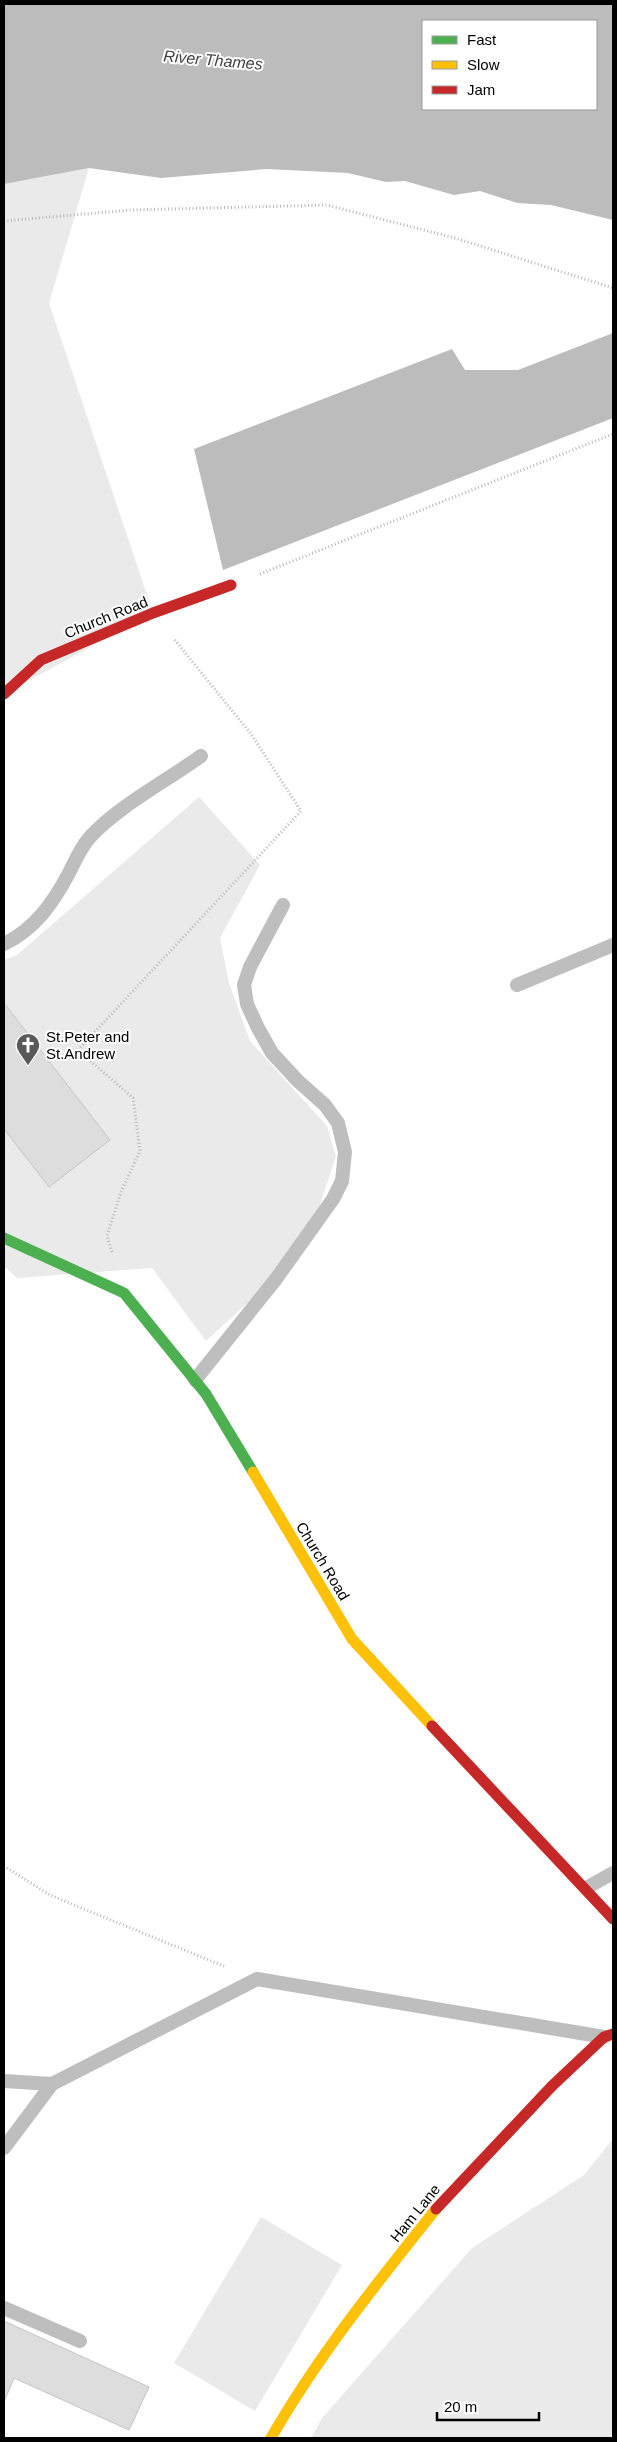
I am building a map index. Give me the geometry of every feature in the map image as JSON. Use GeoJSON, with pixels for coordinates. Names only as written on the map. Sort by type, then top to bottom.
{"type":"FeatureCollection","features":[{"type":"Feature","properties":{"kind":"street","name":"Church Road"},"geometry":{"type":"LineString","coordinates":[[4,694],[41,660],[153,613],[231,585]]}},
{"type":"Feature","properties":{"kind":"street","name":"Church Road"},"geometry":{"type":"LineString","coordinates":[[4,1238],[124,1293],[211,1402],[352,1639],[443,1739],[586,1888],[613,1920]]}},
{"type":"Feature","properties":{"kind":"street","name":"Ham Lane"},"geometry":{"type":"LineString","coordinates":[[271,2438],[296,2395],[365,2298],[441,2202],[552,2086],[609,2035]]}},
{"type":"Feature","properties":{"kind":"lane"},"geometry":{"type":"LineString","coordinates":[[4,944],[36,922],[54,901],[79,852],[98,829],[119,812],[201,756]]}},
{"type":"Feature","properties":{"kind":"lane"},"geometry":{"type":"LineString","coordinates":[[195,1380],[276,1279],[333,1199],[342,1181],[345,1152],[338,1123],[326,1105],[298,1081],[272,1053],[247,1004],[244,986],[250,967],[283,905]]}},
{"type":"Feature","properties":{"kind":"lane"},"geometry":{"type":"LineString","coordinates":[[517,985],[613,945]]}},
{"type":"Feature","properties":{"kind":"lane"},"geometry":{"type":"LineString","coordinates":[[586,1888],[613,1872]]}},
{"type":"Feature","properties":{"kind":"lane"},"geometry":{"type":"LineString","coordinates":[[4,2148],[52,2084],[257,1979],[609,2035]]}},
{"type":"Feature","properties":{"kind":"lane"},"geometry":{"type":"LineString","coordinates":[[4,2082],[52,2084]]}},
{"type":"Feature","properties":{"kind":"lane"},"geometry":{"type":"LineString","coordinates":[[4,2308],[80,2342]]}},
{"type":"Feature","properties":{"kind":"path"},"geometry":{"type":"LineString","coordinates":[[4,221],[131,210],[327,205],[455,238],[613,288]]}},
{"type":"Feature","properties":{"kind":"path"},"geometry":{"type":"LineString","coordinates":[[231,585],[613,434]]}},
{"type":"Feature","properties":{"kind":"path"},"geometry":{"type":"LineString","coordinates":[[124,1293],[107,1236],[121,1192],[140,1151],[133,1098],[78,1050],[301,810],[250,734],[153,613]]}},
{"type":"Feature","properties":{"kind":"path"},"geometry":{"type":"LineString","coordinates":[[4,1866],[50,1895],[257,1979]]}},
{"type":"Feature","properties":{"kind":"shaded area"},"geometry":{"type":"Polygon","coordinates":[[[89,168],[49,303],[153,613],[4,694],[4,184],[89,168]]]}},
{"type":"Feature","properties":{"kind":"shaded area"},"geometry":{"type":"Polygon","coordinates":[[[199,797],[260,865],[220,938],[229,983],[250,1041],[327,1126],[336,1157],[317,1213],[284,1261],[255,1296],[206,1341],[152,1268],[17,1278],[4,1266],[4,960],[17,955],[199,797]]]}},
{"type":"Feature","properties":{"kind":"shaded area"},"geometry":{"type":"Polygon","coordinates":[[[613,2139],[613,2438],[311,2438],[322,2418],[472,2248],[584,2175],[613,2139]]]}},
{"type":"Feature","properties":{"kind":"shaded area"},"geometry":{"type":"Polygon","coordinates":[[[261,2217],[342,2265],[255,2411],[174,2363],[261,2217]]]}},
{"type":"Feature","properties":{"kind":"water","name":"River Thames"},"geometry":{"type":"Polygon","coordinates":[[[4,4],[613,4],[613,220],[551,205],[517,203],[480,191],[454,195],[405,181],[386,182],[348,173],[267,169],[161,178],[89,168],[4,184],[4,4]]]}},
{"type":"Feature","properties":{"kind":"water"},"geometry":{"type":"Polygon","coordinates":[[[613,333],[613,418],[223,570],[194,449],[452,349],[465,370],[518,370],[613,333]]]}},
{"type":"Feature","properties":{"kind":"building","name":"St.Peter and St.Andrew"},"geometry":{"type":"Polygon","coordinates":[[[4,1003],[110,1140],[49,1187],[4,1129],[4,1003]]]}},
{"type":"Feature","properties":{"kind":"building"},"geometry":{"type":"Polygon","coordinates":[[[4,2321],[149,2387],[129,2430],[14,2378],[4,2402],[4,2321]]]}},
{"type":"Feature","properties":{"kind":"traffic: fast"},"geometry":{"type":"LineString","coordinates":[[4,1238],[124,1293],[206,1394],[253,1472]]}},
{"type":"Feature","properties":{"kind":"traffic: slow"},"geometry":{"type":"LineString","coordinates":[[253,1472],[352,1639],[432,1726]]}},
{"type":"Feature","properties":{"kind":"traffic: slow"},"geometry":{"type":"LineString","coordinates":[[271,2438],[328,2349],[370,2292],[436,2209]]}},
{"type":"Feature","properties":{"kind":"traffic: jam"},"geometry":{"type":"LineString","coordinates":[[4,694],[41,660],[153,613],[231,585]]}},
{"type":"Feature","properties":{"kind":"traffic: jam"},"geometry":{"type":"LineString","coordinates":[[432,1726],[613,1919]]}},
{"type":"Feature","properties":{"kind":"traffic: jam"},"geometry":{"type":"LineString","coordinates":[[436,2209],[552,2086],[604,2037],[613,2034]]}},
{"type":"Feature","properties":{"kind":"place","name":"St.Peter and St.Andrew"},"geometry":{"type":"Point","coordinates":[28,1066]}}]}
